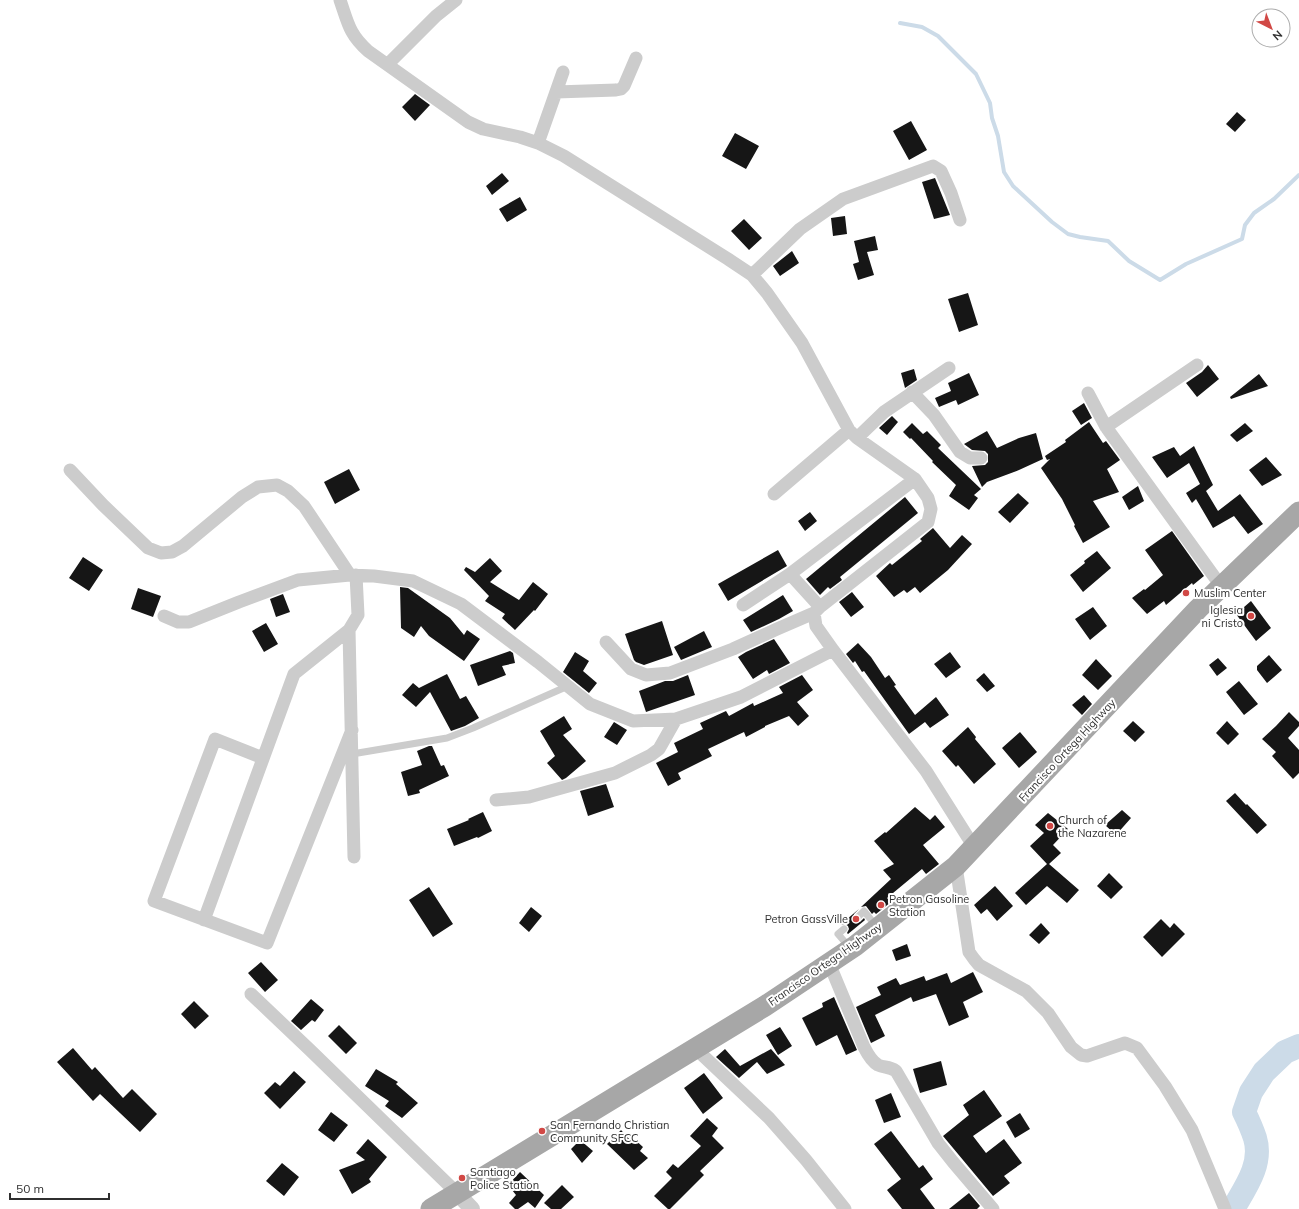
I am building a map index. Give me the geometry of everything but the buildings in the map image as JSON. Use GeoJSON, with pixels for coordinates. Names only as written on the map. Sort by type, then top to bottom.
{"type":"FeatureCollection","features":[{"type":"Feature","properties":{"kind":"main road","name":"Francisco Ortega Highway"},"geometry":{"type":"LineString","coordinates":[[431,1209],[765,1006],[851,948],[956,866],[1221,586],[1299,512]]}},
{"type":"Feature","properties":{"kind":"street"},"geometry":{"type":"LineString","coordinates":[[340,0],[351,33],[358,42],[368,51],[468,122],[483,129],[520,137],[538,143],[564,156],[752,275],[767,293],[802,343],[853,434],[915,479],[928,498],[931,509],[928,522],[817,610],[733,649],[670,673],[646,675],[631,669],[606,642]]}},
{"type":"Feature","properties":{"kind":"street"},"geometry":{"type":"LineString","coordinates":[[388,64],[436,16],[456,0]]}},
{"type":"Feature","properties":{"kind":"street"},"geometry":{"type":"LineString","coordinates":[[556,92],[621,89],[624,86],[636,58]]}},
{"type":"Feature","properties":{"kind":"street"},"geometry":{"type":"LineString","coordinates":[[538,143],[563,72]]}},
{"type":"Feature","properties":{"kind":"street"},"geometry":{"type":"LineString","coordinates":[[752,275],[800,230],[843,199],[933,166],[941,171],[951,193],[960,220]]}},
{"type":"Feature","properties":{"kind":"street"},"geometry":{"type":"LineString","coordinates":[[1106,427],[1197,365]]}},
{"type":"Feature","properties":{"kind":"street"},"geometry":{"type":"LineString","coordinates":[[774,494],[853,434],[948,368]]}},
{"type":"Feature","properties":{"kind":"street"},"geometry":{"type":"LineString","coordinates":[[912,392],[934,415],[960,452],[970,458],[981,458]]}},
{"type":"Feature","properties":{"kind":"street"},"geometry":{"type":"LineString","coordinates":[[1088,393],[1106,427],[1221,586]]}},
{"type":"Feature","properties":{"kind":"street"},"geometry":{"type":"LineString","coordinates":[[70,470],[103,505],[148,548],[161,553],[172,552],[183,546],[242,497],[258,487],[277,485],[288,491],[304,506],[353,575],[358,615],[349,630],[294,674],[204,920]]}},
{"type":"Feature","properties":{"kind":"street"},"geometry":{"type":"LineString","coordinates":[[743,605],[790,574],[915,479]]}},
{"type":"Feature","properties":{"kind":"street"},"geometry":{"type":"LineString","coordinates":[[790,574],[817,610],[816,626],[926,771],[974,847]]}},
{"type":"Feature","properties":{"kind":"street"},"geometry":{"type":"LineString","coordinates":[[164,616],[178,622],[189,622],[298,580],[353,575],[413,581],[461,604],[538,662],[590,704],[633,721],[676,719],[740,697],[833,650]]}},
{"type":"Feature","properties":{"kind":"street"},"geometry":{"type":"LineString","coordinates":[[349,630],[354,857]]}},
{"type":"Feature","properties":{"kind":"street"},"geometry":{"type":"LineString","coordinates":[[496,800],[529,797],[615,773],[651,756],[659,749],[676,719]]}},
{"type":"Feature","properties":{"kind":"street"},"geometry":{"type":"LineString","coordinates":[[263,758],[215,739],[154,901],[267,943],[352,730]]}},
{"type":"Feature","properties":{"kind":"street"},"geometry":{"type":"LineString","coordinates":[[956,866],[969,952],[974,959],[986,969],[1026,991],[1048,1013],[1071,1048],[1081,1056],[1087,1056],[1125,1043],[1137,1048],[1165,1086],[1192,1130],[1216,1191],[1225,1209]]}},
{"type":"Feature","properties":{"kind":"street"},"geometry":{"type":"LineString","coordinates":[[828,963],[870,1058],[878,1065],[890,1067],[896,1070],[938,1143],[952,1162],[993,1209]]}},
{"type":"Feature","properties":{"kind":"street"},"geometry":{"type":"LineString","coordinates":[[251,994],[472,1209]]}},
{"type":"Feature","properties":{"kind":"street"},"geometry":{"type":"LineString","coordinates":[[696,1049],[768,1118],[806,1160],[845,1209]]}},
{"type":"Feature","properties":{"kind":"lane"},"geometry":{"type":"LineString","coordinates":[[352,754],[447,738],[568,686]]}},
{"type":"Feature","properties":{"kind":"lane"},"geometry":{"type":"LineString","coordinates":[[858,917],[864,911],[878,927]]}},
{"type":"Feature","properties":{"kind":"lane"},"geometry":{"type":"LineString","coordinates":[[844,929],[838,934],[851,948]]}},
{"type":"Feature","properties":{"kind":"waterway"},"geometry":{"type":"LineString","coordinates":[[900,23],[922,27],[938,36],[976,74],[990,103],[992,118],[998,136],[1004,172],[1013,186],[1052,222],[1068,234],[1108,241],[1129,261],[1160,280],[1186,264],[1242,239],[1245,225],[1254,213],[1274,199],[1299,175]]}},
{"type":"Feature","properties":{"kind":"waterway"},"geometry":{"type":"LineString","coordinates":[[1233,1209],[1252,1175],[1257,1157],[1255,1138],[1244,1112],[1251,1092],[1264,1072],[1285,1052],[1299,1046]]}},
{"type":"Feature","properties":{"kind":"place","name":"Muslim Center"},"geometry":{"type":"Point","coordinates":[1186,593]}},
{"type":"Feature","properties":{"kind":"place","name":"Iglesia ni Cristo"},"geometry":{"type":"Point","coordinates":[1251,616]}},
{"type":"Feature","properties":{"kind":"place","name":"Church of the Nazarene"},"geometry":{"type":"Point","coordinates":[1050,826]}},
{"type":"Feature","properties":{"kind":"place","name":"Petron Gasoline Station"},"geometry":{"type":"Point","coordinates":[881,905]}},
{"type":"Feature","properties":{"kind":"place","name":"Petron GassVille"},"geometry":{"type":"Point","coordinates":[856,919]}},
{"type":"Feature","properties":{"kind":"place","name":"San Fernando Christian Community SFCC"},"geometry":{"type":"Point","coordinates":[542,1131]}},
{"type":"Feature","properties":{"kind":"place","name":"Santiago Police Station"},"geometry":{"type":"Point","coordinates":[462,1178]}}]}
